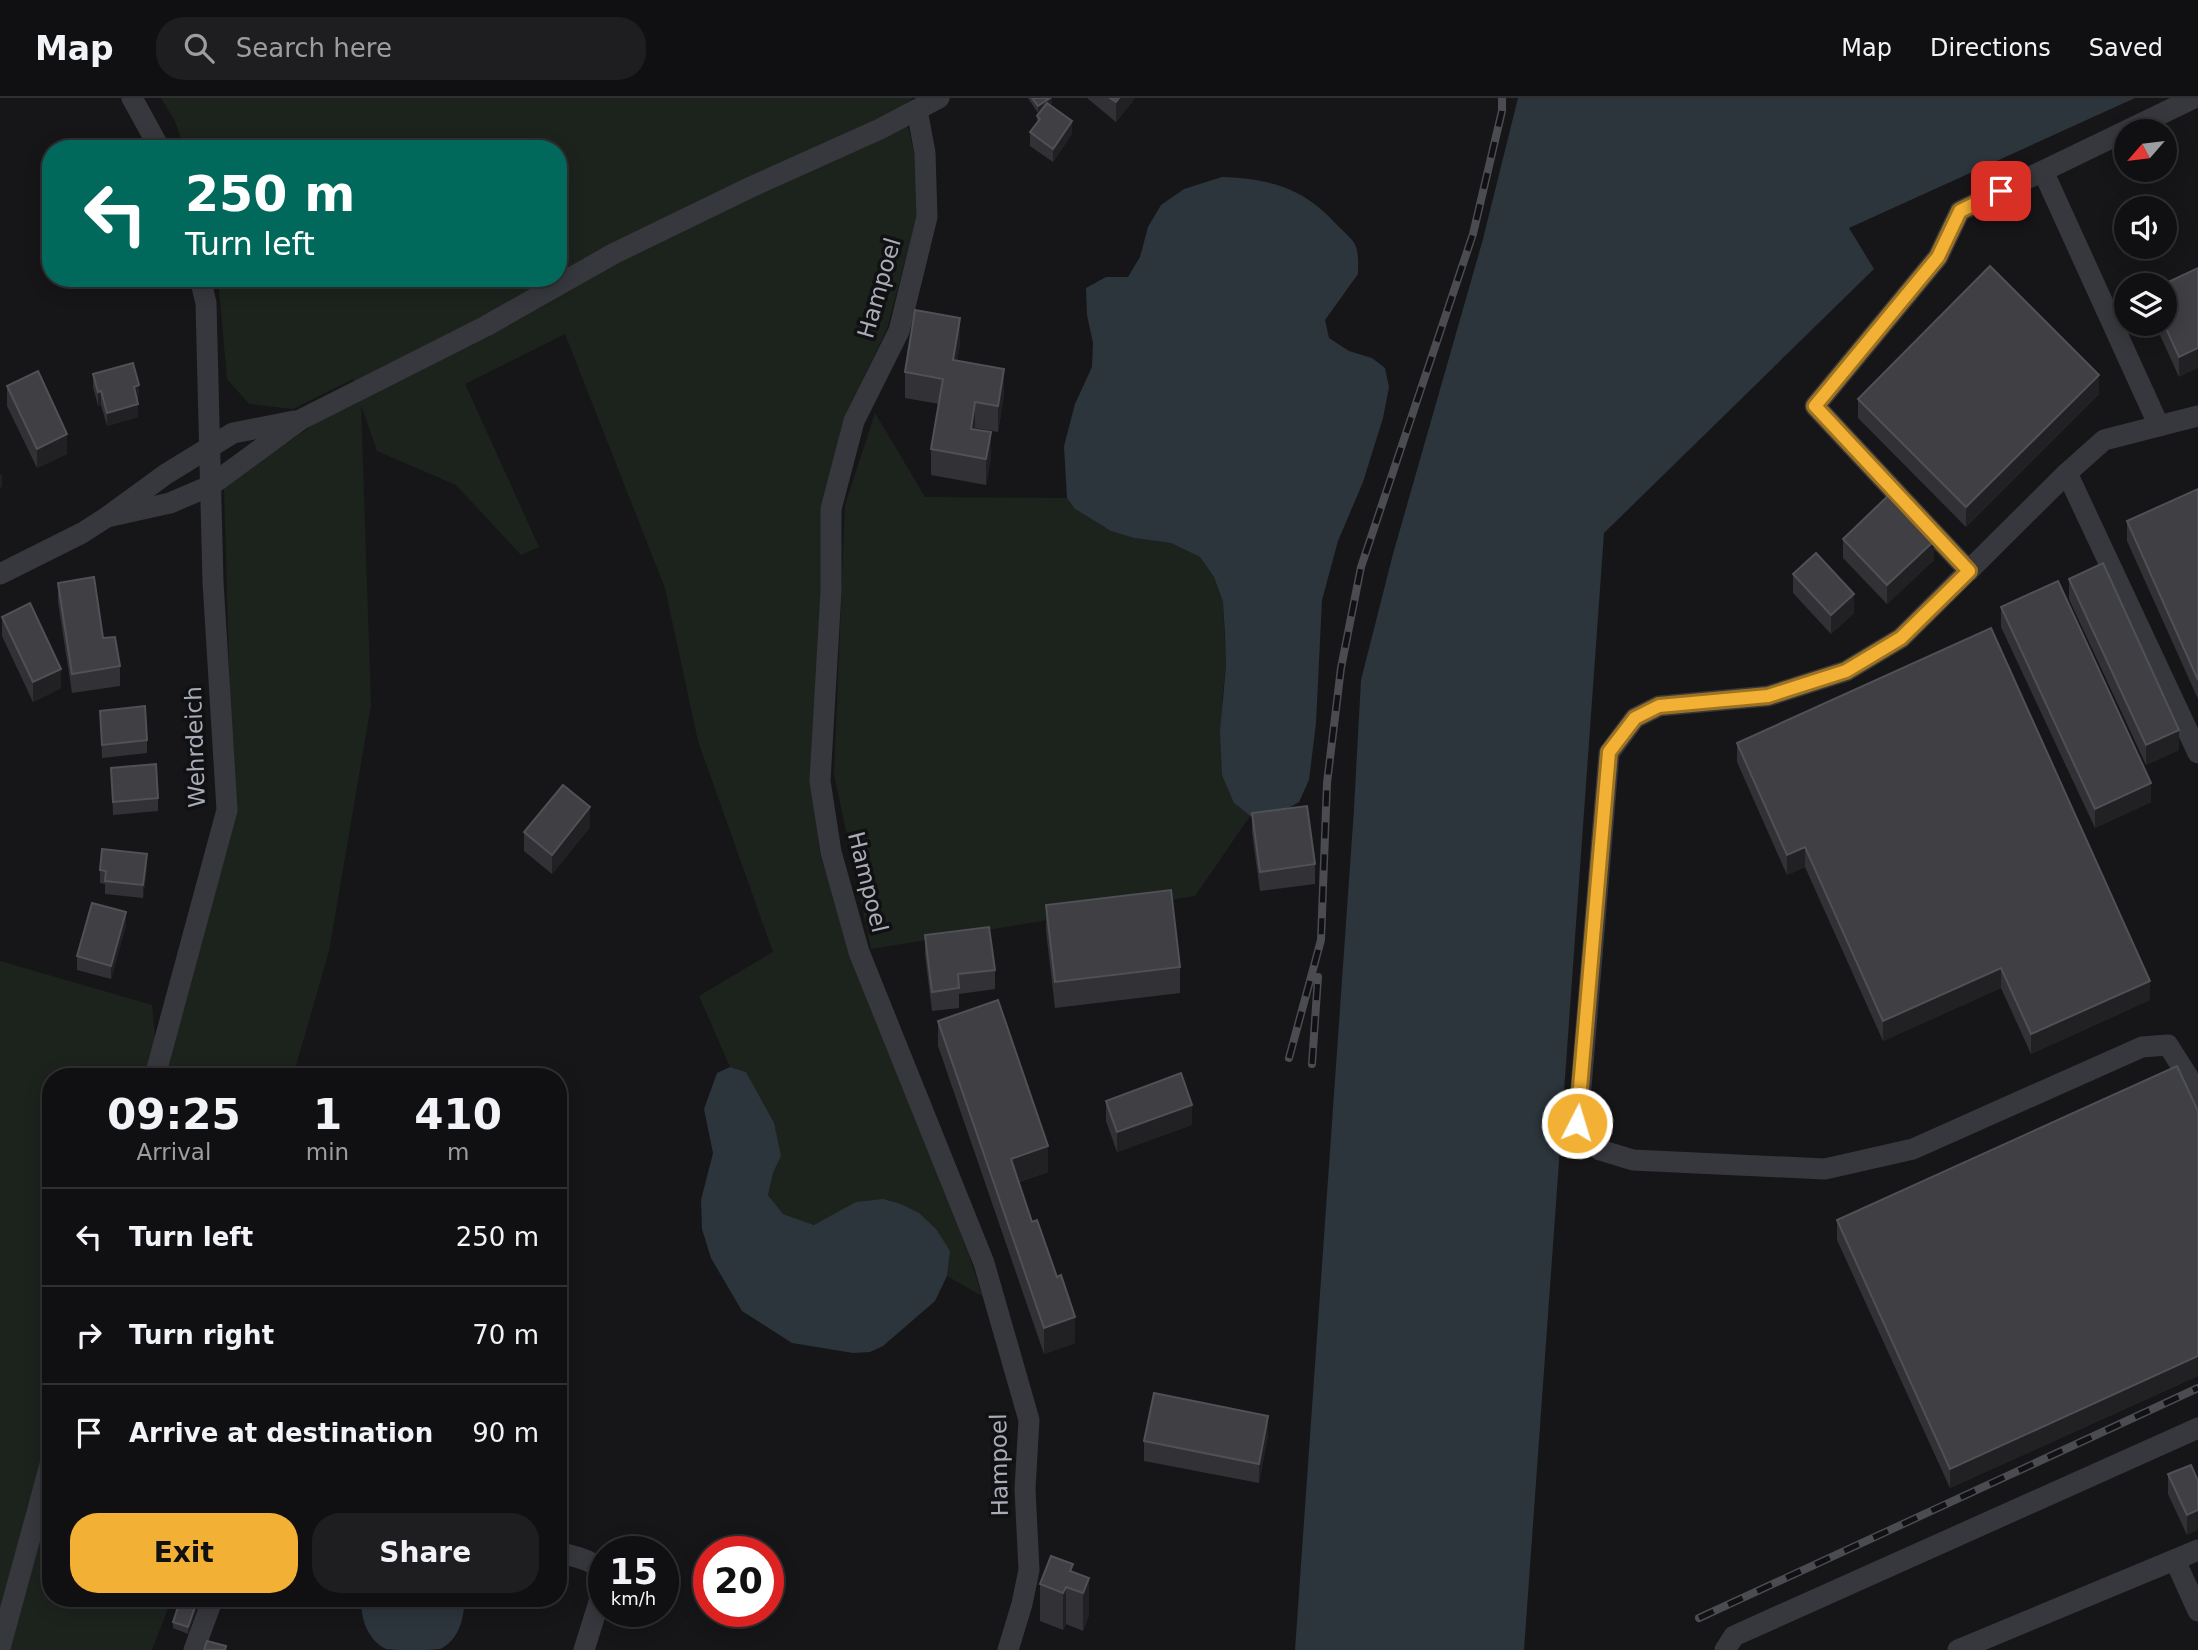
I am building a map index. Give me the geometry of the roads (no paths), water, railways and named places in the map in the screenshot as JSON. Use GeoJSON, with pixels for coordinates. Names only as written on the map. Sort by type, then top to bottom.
{"type":"FeatureCollection","features":[{"type":"Feature","properties":{"kind":"street"},"geometry":{"type":"LineString","coordinates":[[132,98],[155,140]]}},
{"type":"Feature","properties":{"kind":"street"},"geometry":{"type":"LineString","coordinates":[[567,280],[613,254],[751,187],[880,129],[939,98]]}},
{"type":"Feature","properties":{"kind":"street"},"geometry":{"type":"LineString","coordinates":[[1969,571],[1815,406],[1938,257],[1960,211],[2194,98]]}},
{"type":"Feature","properties":{"kind":"street","name":"Hampoel"},"geometry":{"type":"LineString","coordinates":[[917,110],[925,153],[927,217],[900,331],[854,421],[831,509],[831,591],[820,781],[831,852],[859,952],[984,1263],[1029,1420],[1025,1489],[1029,1570],[1023,1604],[1007,1650]]}},
{"type":"Feature","properties":{"kind":"street"},"geometry":{"type":"LineString","coordinates":[[2043,171],[2160,426]]}},
{"type":"Feature","properties":{"kind":"street","name":"Wehrdeich"},"geometry":{"type":"LineString","coordinates":[[157,1068],[226,810],[213,582],[206,303],[202,287]]}},
{"type":"Feature","properties":{"kind":"street"},"geometry":{"type":"LineString","coordinates":[[107,517],[170,503],[210,486],[300,420],[486,326],[555,287]]}},
{"type":"Feature","properties":{"kind":"street"},"geometry":{"type":"LineString","coordinates":[[2198,416],[2104,440],[2067,472],[1901,638],[1846,671],[1768,696],[1659,706],[1635,718],[1609,752],[1577,1123],[1600,1150],[1633,1160],[1825,1168],[1913,1149],[2142,1047],[2168,1045],[2198,1099]]}},
{"type":"Feature","properties":{"kind":"street"},"geometry":{"type":"LineString","coordinates":[[0,574],[82,533],[166,474],[233,433],[300,420]]}},
{"type":"Feature","properties":{"kind":"street"},"geometry":{"type":"LineString","coordinates":[[2067,472],[2198,753]]}},
{"type":"Feature","properties":{"kind":"street"},"geometry":{"type":"LineString","coordinates":[[1725,1650],[1734,1636],[2198,1428]]}},
{"type":"Feature","properties":{"kind":"street"},"geometry":{"type":"LineString","coordinates":[[0,1648],[42,1494]]}},
{"type":"Feature","properties":{"kind":"street"},"geometry":{"type":"LineString","coordinates":[[1958,1650],[2198,1550]]}},
{"type":"Feature","properties":{"kind":"street"},"geometry":{"type":"LineString","coordinates":[[567,1554],[588,1560]]}},
{"type":"Feature","properties":{"kind":"street"},"geometry":{"type":"LineString","coordinates":[[2175,1560],[2198,1611]]}},
{"type":"Feature","properties":{"kind":"street"},"geometry":{"type":"LineString","coordinates":[[194,1650],[210,1607]]}},
{"type":"Feature","properties":{"kind":"street"},"geometry":{"type":"LineString","coordinates":[[584,1650],[591,1627]]}},
{"type":"Feature","properties":{"kind":"railway"},"geometry":{"type":"LineString","coordinates":[[1289,1058],[1321,940],[1327,783],[1341,668],[1361,567],[1473,234],[1502,111],[1502,98]]}},
{"type":"Feature","properties":{"kind":"railway"},"geometry":{"type":"LineString","coordinates":[[1312,1064],[1318,977]]}},
{"type":"Feature","properties":{"kind":"railway"},"geometry":{"type":"LineString","coordinates":[[1699,1618],[2198,1388]]}}]}
